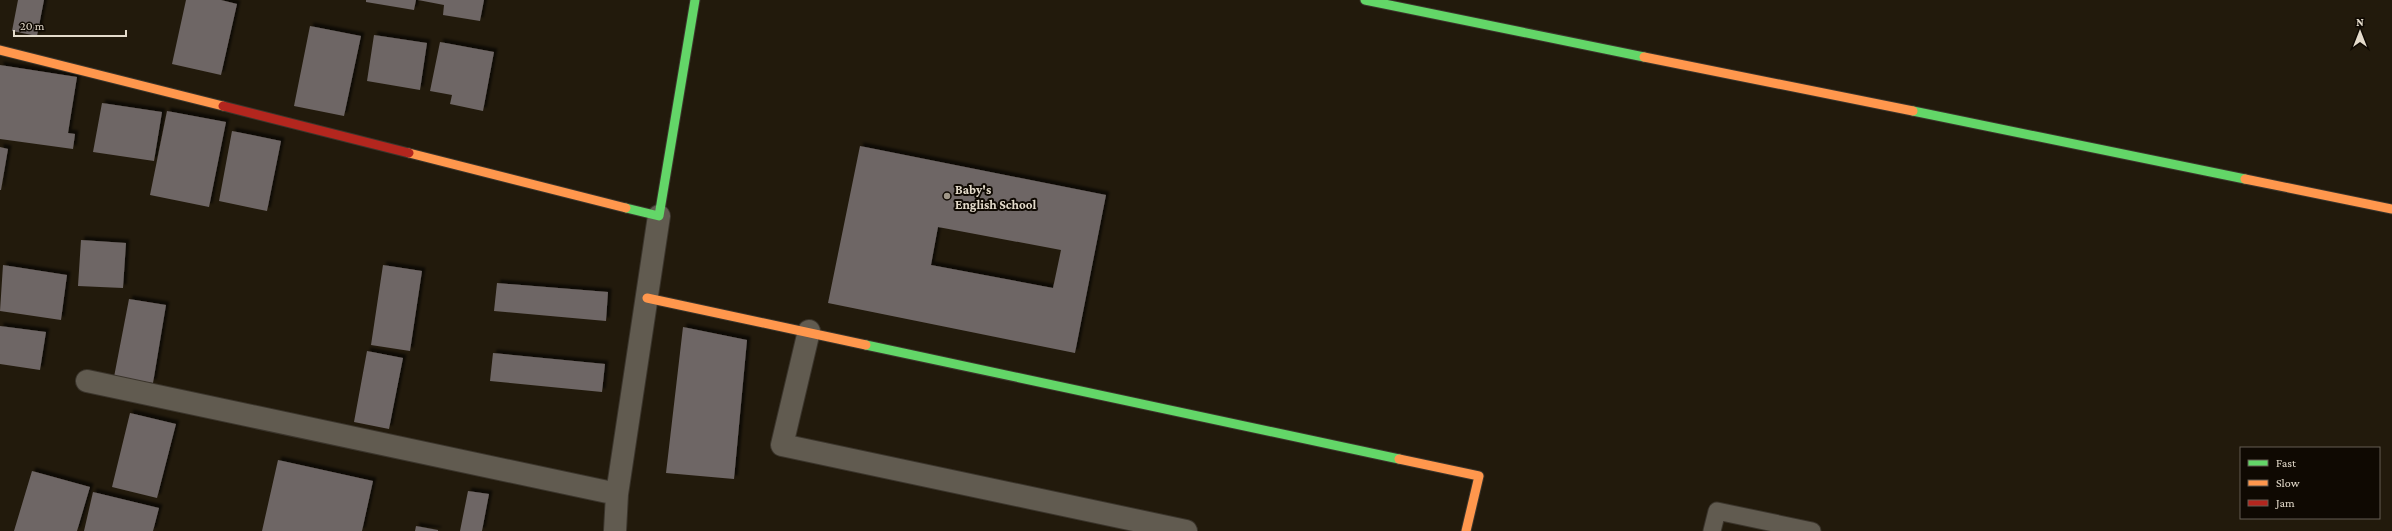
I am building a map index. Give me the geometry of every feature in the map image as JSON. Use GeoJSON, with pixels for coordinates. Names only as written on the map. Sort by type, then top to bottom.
{"type":"FeatureCollection","features":[{"type":"Feature","properties":{"kind":"street"},"geometry":{"type":"LineString","coordinates":[[615,531],[617,494],[659,216],[695,0]]}},
{"type":"Feature","properties":{"kind":"street"},"geometry":{"type":"LineString","coordinates":[[1366,0],[2392,209]]}},
{"type":"Feature","properties":{"kind":"street"},"geometry":{"type":"LineString","coordinates":[[0,50],[659,216]]}},
{"type":"Feature","properties":{"kind":"street"},"geometry":{"type":"LineString","coordinates":[[647,298],[809,331],[1479,476],[1466,531]]}},
{"type":"Feature","properties":{"kind":"street"},"geometry":{"type":"LineString","coordinates":[[809,331],[782,445],[1186,531]]}},
{"type":"Feature","properties":{"kind":"street"},"geometry":{"type":"LineString","coordinates":[[87,380],[617,494]]}},
{"type":"Feature","properties":{"kind":"lane"},"geometry":{"type":"LineString","coordinates":[[1712,531],[1717,511],[1812,531]]}},
{"type":"Feature","properties":{"kind":"building"},"geometry":{"type":"Polygon","coordinates":[[[18,0],[44,0],[37,36],[12,31],[18,0]]]}},
{"type":"Feature","properties":{"kind":"building"},"geometry":{"type":"Polygon","coordinates":[[[186,0],[221,0],[237,4],[221,75],[172,64],[186,0]]]}},
{"type":"Feature","properties":{"kind":"building"},"geometry":{"type":"Polygon","coordinates":[[[366,0],[416,0],[414,10],[366,2],[366,0]]]}},
{"type":"Feature","properties":{"kind":"building"},"geometry":{"type":"Polygon","coordinates":[[[418,0],[484,0],[480,21],[443,15],[444,5],[418,0]]]}},
{"type":"Feature","properties":{"kind":"building"},"geometry":{"type":"Polygon","coordinates":[[[310,26],[361,36],[344,116],[294,106],[310,26]]]}},
{"type":"Feature","properties":{"kind":"building"},"geometry":{"type":"Polygon","coordinates":[[[374,35],[427,43],[420,90],[367,81],[374,35]]]}},
{"type":"Feature","properties":{"kind":"building"},"geometry":{"type":"Polygon","coordinates":[[[440,42],[494,52],[483,111],[450,104],[452,95],[430,91],[440,42]]]}},
{"type":"Feature","properties":{"kind":"building"},"geometry":{"type":"Polygon","coordinates":[[[0,65],[77,77],[68,133],[75,134],[73,149],[0,139],[0,65]]]}},
{"type":"Feature","properties":{"kind":"building"},"geometry":{"type":"Polygon","coordinates":[[[102,103],[162,112],[154,161],[93,152],[102,103]]]}},
{"type":"Feature","properties":{"kind":"building"},"geometry":{"type":"Polygon","coordinates":[[[167,111],[226,122],[209,207],[150,195],[167,111]]]}},
{"type":"Feature","properties":{"kind":"building"},"geometry":{"type":"Polygon","coordinates":[[[232,131],[281,141],[267,211],[219,201],[232,131]]]}},
{"type":"Feature","properties":{"kind":"building"},"geometry":{"type":"Polygon","coordinates":[[[860,146],[1106,195],[1075,353],[828,303],[860,146]],[[938,227],[931,265],[1053,288],[1061,250],[938,227]]]}},
{"type":"Feature","properties":{"kind":"building"},"geometry":{"type":"Polygon","coordinates":[[[0,147],[8,149],[1,190],[0,190],[0,147]]]}},
{"type":"Feature","properties":{"kind":"building"},"geometry":{"type":"Polygon","coordinates":[[[81,240],[126,243],[123,288],[78,286],[81,240]]]}},
{"type":"Feature","properties":{"kind":"building"},"geometry":{"type":"Polygon","coordinates":[[[3,265],[67,275],[61,320],[0,311],[3,265]]]}},
{"type":"Feature","properties":{"kind":"building"},"geometry":{"type":"Polygon","coordinates":[[[383,265],[422,271],[410,351],[371,345],[383,265]]]}},
{"type":"Feature","properties":{"kind":"building"},"geometry":{"type":"Polygon","coordinates":[[[497,283],[608,292],[606,321],[494,311],[497,283]]]}},
{"type":"Feature","properties":{"kind":"building"},"geometry":{"type":"Polygon","coordinates":[[[129,299],[166,305],[153,383],[114,377],[129,299]]]}},
{"type":"Feature","properties":{"kind":"building"},"geometry":{"type":"Polygon","coordinates":[[[0,326],[46,332],[40,370],[0,364],[0,326]]]}},
{"type":"Feature","properties":{"kind":"building"},"geometry":{"type":"Polygon","coordinates":[[[683,327],[747,340],[734,479],[666,473],[683,327]]]}},
{"type":"Feature","properties":{"kind":"building"},"geometry":{"type":"Polygon","coordinates":[[[367,351],[403,358],[389,429],[354,422],[367,351]]]}},
{"type":"Feature","properties":{"kind":"building"},"geometry":{"type":"Polygon","coordinates":[[[493,353],[605,364],[602,392],[490,381],[493,353]]]}},
{"type":"Feature","properties":{"kind":"building"},"geometry":{"type":"Polygon","coordinates":[[[130,413],[176,424],[157,498],[112,487],[130,413]]]}},
{"type":"Feature","properties":{"kind":"building"},"geometry":{"type":"Polygon","coordinates":[[[278,460],[373,481],[362,531],[262,531],[278,460]]]}},
{"type":"Feature","properties":{"kind":"building"},"geometry":{"type":"Polygon","coordinates":[[[32,471],[90,487],[77,531],[14,531],[32,471]]]}},
{"type":"Feature","properties":{"kind":"building"},"geometry":{"type":"Polygon","coordinates":[[[468,491],[489,494],[482,531],[460,531],[468,491]]]}},
{"type":"Feature","properties":{"kind":"building"},"geometry":{"type":"Polygon","coordinates":[[[93,492],[159,508],[153,531],[84,531],[93,492]]]}},
{"type":"Feature","properties":{"kind":"building"},"geometry":{"type":"Polygon","coordinates":[[[416,526],[438,530],[438,531],[415,531],[416,526]]]}},
{"type":"Feature","properties":{"kind":"traffic: fast"},"geometry":{"type":"LineString","coordinates":[[626,208],[659,216],[695,0]]}},
{"type":"Feature","properties":{"kind":"traffic: fast"},"geometry":{"type":"LineString","coordinates":[[1365,0],[1644,57]]}},
{"type":"Feature","properties":{"kind":"traffic: fast"},"geometry":{"type":"LineString","coordinates":[[1913,111],[2245,179]]}},
{"type":"Feature","properties":{"kind":"traffic: fast"},"geometry":{"type":"LineString","coordinates":[[866,345],[1399,459]]}},
{"type":"Feature","properties":{"kind":"traffic: slow"},"geometry":{"type":"LineString","coordinates":[[0,50],[223,106]]}},
{"type":"Feature","properties":{"kind":"traffic: slow"},"geometry":{"type":"LineString","coordinates":[[1644,57],[1913,111]]}},
{"type":"Feature","properties":{"kind":"traffic: slow"},"geometry":{"type":"LineString","coordinates":[[409,153],[626,208]]}},
{"type":"Feature","properties":{"kind":"traffic: slow"},"geometry":{"type":"LineString","coordinates":[[2245,179],[2392,209]]}},
{"type":"Feature","properties":{"kind":"traffic: slow"},"geometry":{"type":"LineString","coordinates":[[647,298],[866,345]]}},
{"type":"Feature","properties":{"kind":"traffic: slow"},"geometry":{"type":"LineString","coordinates":[[1399,459],[1479,476],[1466,531]]}},
{"type":"Feature","properties":{"kind":"traffic: jam"},"geometry":{"type":"LineString","coordinates":[[223,106],[409,153]]}},
{"type":"Feature","properties":{"kind":"place","name":"Baby's English School"},"geometry":{"type":"Point","coordinates":[947,196]}}]}
